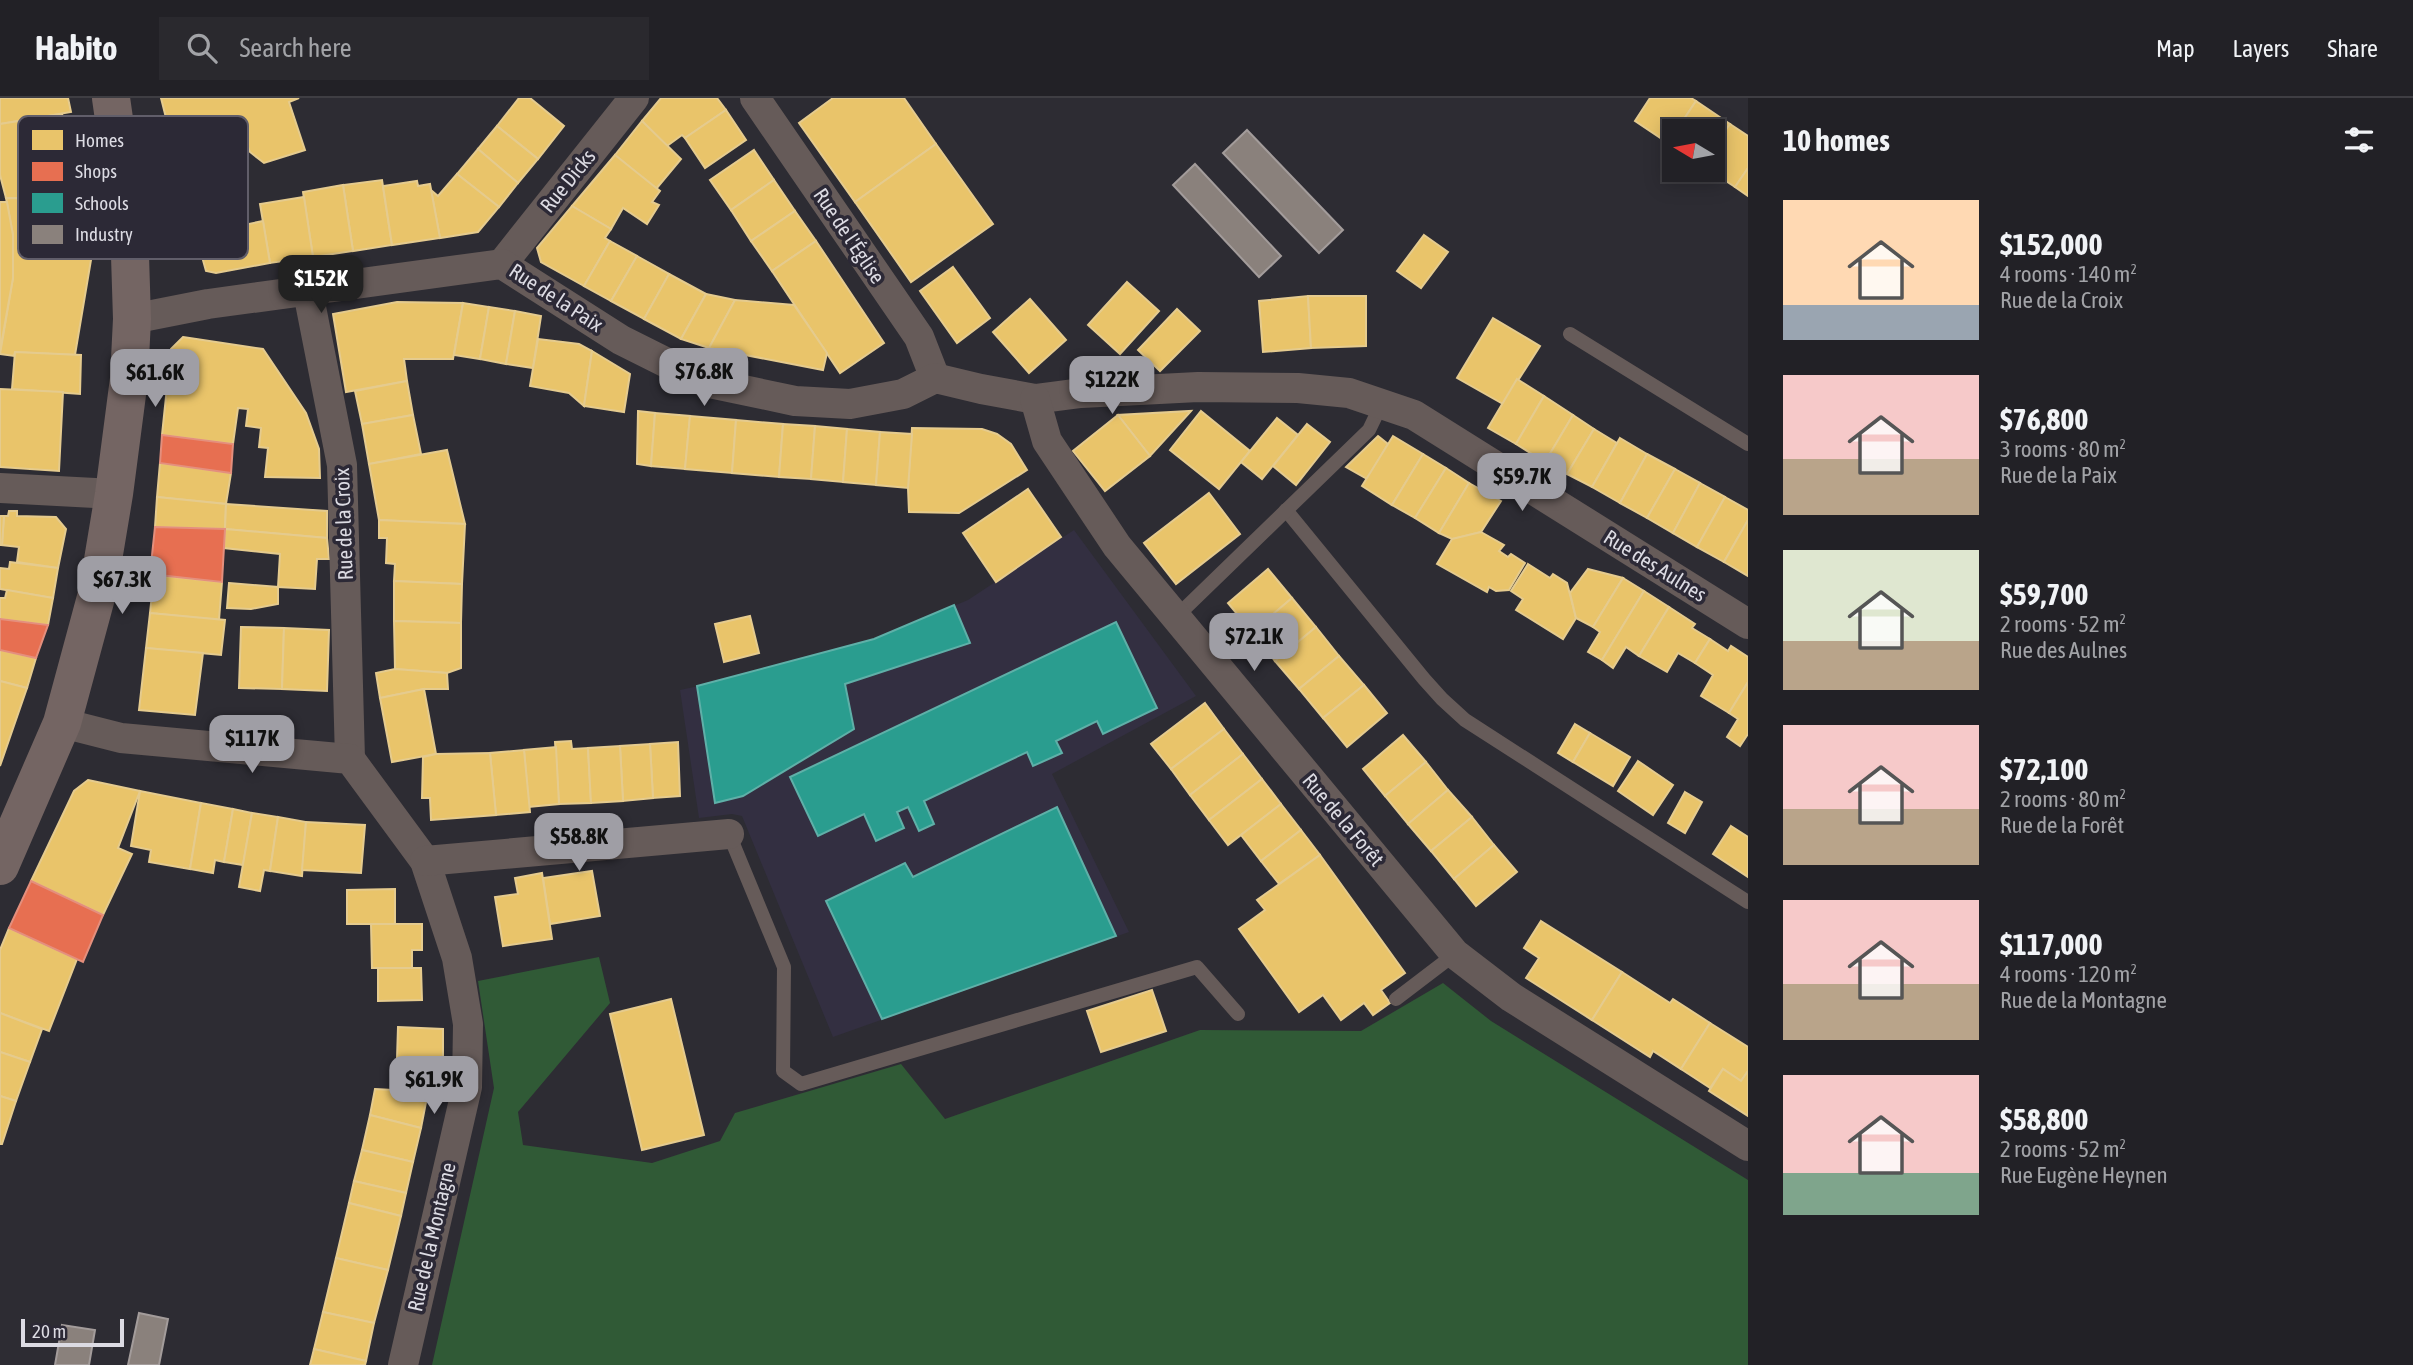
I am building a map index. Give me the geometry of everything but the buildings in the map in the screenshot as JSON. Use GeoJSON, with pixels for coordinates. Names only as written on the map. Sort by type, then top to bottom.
{"type":"FeatureCollection","features":[{"type":"Feature","properties":{"kind":"street"},"geometry":{"type":"LineString","coordinates":[[111,98],[114,116]]}},
{"type":"Feature","properties":{"kind":"street","name":"Rue Dicks"},"geometry":{"type":"LineString","coordinates":[[502,264],[634,98]]}},
{"type":"Feature","properties":{"kind":"street","name":"Rue de l'Église"},"geometry":{"type":"LineString","coordinates":[[755,98],[919,337],[935,378]]}},
{"type":"Feature","properties":{"kind":"street"},"geometry":{"type":"LineString","coordinates":[[0,866],[62,723],[98,590],[129,379],[132,319],[131,259]]}},
{"type":"Feature","properties":{"kind":"street","name":"Rue de la Paix"},"geometry":{"type":"LineString","coordinates":[[132,319],[208,304],[502,264],[621,340],[705,382],[795,401],[850,404],[903,394],[935,378]]}},
{"type":"Feature","properties":{"kind":"street","name":"Rue de la Croix"},"geometry":{"type":"LineString","coordinates":[[308,292],[342,465],[350,759]]}},
{"type":"Feature","properties":{"kind":"street"},"geometry":{"type":"LineString","coordinates":[[935,378],[1035,398]]}},
{"type":"Feature","properties":{"kind":"street","name":"Rue des Aulnes"},"geometry":{"type":"LineString","coordinates":[[1035,398],[1198,387],[1298,388],[1349,393],[1382,403],[1414,415],[1748,624]]}},
{"type":"Feature","properties":{"kind":"street","name":"Rue de la Forêt"},"geometry":{"type":"LineString","coordinates":[[1035,398],[1047,441],[1117,545],[1455,954],[1511,997],[1748,1146]]}},
{"type":"Feature","properties":{"kind":"street"},"geometry":{"type":"LineString","coordinates":[[0,488],[114,494]]}},
{"type":"Feature","properties":{"kind":"street"},"geometry":{"type":"LineString","coordinates":[[62,723],[121,738],[350,759]]}},
{"type":"Feature","properties":{"kind":"street","name":"Rue de la Montagne"},"geometry":{"type":"LineString","coordinates":[[350,759],[425,861],[457,958],[468,1024],[467,1087],[403,1365]]}},
{"type":"Feature","properties":{"kind":"street"},"geometry":{"type":"LineString","coordinates":[[425,861],[729,834]]}},
{"type":"Feature","properties":{"kind":"lane"},"geometry":{"type":"LineString","coordinates":[[1570,334],[1748,444]]}},
{"type":"Feature","properties":{"kind":"lane"},"geometry":{"type":"LineString","coordinates":[[1175,618],[1369,430],[1382,403]]}},
{"type":"Feature","properties":{"kind":"lane"},"geometry":{"type":"LineString","coordinates":[[1286,510],[1424,679],[1465,719],[1748,902]]}},
{"type":"Feature","properties":{"kind":"lane"},"geometry":{"type":"LineString","coordinates":[[729,834],[784,967],[783,1071],[802,1084],[1198,967],[1238,1014]]}},
{"type":"Feature","properties":{"kind":"lane"},"geometry":{"type":"LineString","coordinates":[[1396,999],[1455,954]]}},
{"type":"Feature","properties":{"kind":"shaded area"},"geometry":{"type":"Polygon","coordinates":[[[1074,530],[1196,696],[1052,774],[1129,932],[833,1037],[742,816],[732,814],[699,818],[680,690],[777,669],[874,639],[968,600],[1074,530]]]}},
{"type":"Feature","properties":{"kind":"green space"},"geometry":{"type":"Polygon","coordinates":[[[599,957],[610,1003],[518,1112],[523,1145],[652,1163],[720,1141],[735,1113],[901,1064],[945,1119],[1200,1030],[1361,1031],[1443,983],[1491,1021],[1748,1180],[1748,1365],[432,1365],[494,1088],[478,981],[599,957]]]}}]}
